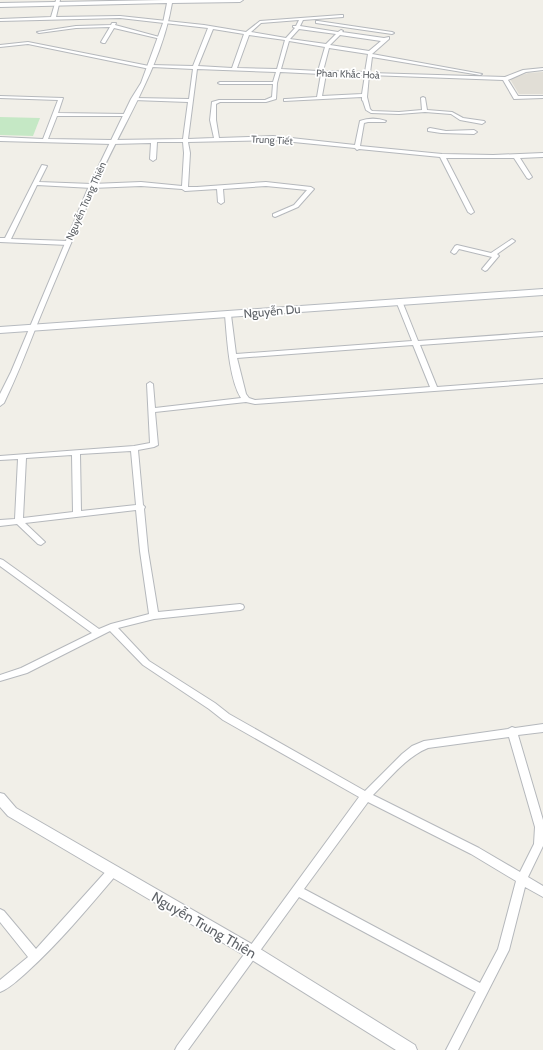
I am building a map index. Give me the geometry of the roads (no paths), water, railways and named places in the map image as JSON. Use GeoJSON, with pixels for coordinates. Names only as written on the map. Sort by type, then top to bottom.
{"type":"FeatureCollection","features":[{"type":"Feature","properties":{"kind":"main road","name":"Nguyễn Du"},"geometry":{"type":"LineString","coordinates":[[0,330],[228,315],[399,300],[543,292]]}},
{"type":"Feature","properties":{"kind":"street"},"geometry":{"type":"LineString","coordinates":[[0,5],[57,2],[240,0]]}},
{"type":"Feature","properties":{"kind":"street","name":"Nguyễn Trung Thiên"},"geometry":{"type":"LineString","coordinates":[[0,403],[15,372],[92,186],[112,142],[144,83],[166,23],[170,1]]}},
{"type":"Feature","properties":{"kind":"street"},"geometry":{"type":"LineString","coordinates":[[53,19],[57,2]]}},
{"type":"Feature","properties":{"kind":"street"},"geometry":{"type":"LineString","coordinates":[[234,69],[247,33],[260,22],[341,16]]}},
{"type":"Feature","properties":{"kind":"street"},"geometry":{"type":"LineString","coordinates":[[103,42],[112,26],[120,17]]}},
{"type":"Feature","properties":{"kind":"street"},"geometry":{"type":"LineString","coordinates":[[0,20],[120,17],[211,27],[327,46],[505,79],[516,98],[543,97]]}},
{"type":"Feature","properties":{"kind":"street"},"geometry":{"type":"LineString","coordinates":[[303,20],[392,33],[370,54],[364,102]]}},
{"type":"Feature","properties":{"kind":"street"},"geometry":{"type":"LineString","coordinates":[[217,140],[213,120],[214,103],[271,100],[274,97],[275,82],[287,40],[303,20]]}},
{"type":"Feature","properties":{"kind":"street"},"geometry":{"type":"LineString","coordinates":[[260,22],[385,40]]}},
{"type":"Feature","properties":{"kind":"street"},"geometry":{"type":"LineString","coordinates":[[39,32],[76,27],[112,26],[161,38]]}},
{"type":"Feature","properties":{"kind":"street"},"geometry":{"type":"LineString","coordinates":[[319,98],[327,46],[345,26]]}},
{"type":"Feature","properties":{"kind":"street"},"geometry":{"type":"LineString","coordinates":[[185,189],[187,153],[185,140],[195,68],[211,27]]}},
{"type":"Feature","properties":{"kind":"street","name":"Phan Khắc Hoà"},"geometry":{"type":"LineString","coordinates":[[0,46],[28,43],[150,67],[505,79],[525,71],[543,69]]}},
{"type":"Feature","properties":{"kind":"street"},"geometry":{"type":"LineString","coordinates":[[220,83],[275,82]]}},
{"type":"Feature","properties":{"kind":"street"},"geometry":{"type":"LineString","coordinates":[[286,100],[364,95]]}},
{"type":"Feature","properties":{"kind":"street"},"geometry":{"type":"LineString","coordinates":[[364,95],[368,110],[371,112],[399,113],[425,111],[452,113],[462,119],[482,122]]}},
{"type":"Feature","properties":{"kind":"street"},"geometry":{"type":"LineString","coordinates":[[0,97],[61,99],[45,140]]}},
{"type":"Feature","properties":{"kind":"street"},"geometry":{"type":"LineString","coordinates":[[423,98],[425,111]]}},
{"type":"Feature","properties":{"kind":"street"},"geometry":{"type":"LineString","coordinates":[[134,99],[190,101]]}},
{"type":"Feature","properties":{"kind":"street"},"geometry":{"type":"LineString","coordinates":[[55,114],[126,115]]}},
{"type":"Feature","properties":{"kind":"street"},"geometry":{"type":"LineString","coordinates":[[357,148],[362,122],[367,120],[383,121]]}},
{"type":"Feature","properties":{"kind":"street"},"geometry":{"type":"LineString","coordinates":[[430,130],[443,133],[454,131],[474,132]]}},
{"type":"Feature","properties":{"kind":"street","name":"Trung Tiết"},"geometry":{"type":"LineString","coordinates":[[0,139],[112,142],[273,138],[442,156],[543,155]]}},
{"type":"Feature","properties":{"kind":"street"},"geometry":{"type":"LineString","coordinates":[[153,159],[154,141]]}},
{"type":"Feature","properties":{"kind":"street"},"geometry":{"type":"LineString","coordinates":[[442,156],[472,212]]}},
{"type":"Feature","properties":{"kind":"street"},"geometry":{"type":"LineString","coordinates":[[516,156],[529,177]]}},
{"type":"Feature","properties":{"kind":"street"},"geometry":{"type":"LineString","coordinates":[[44,166],[36,183],[3,240],[68,243]]}},
{"type":"Feature","properties":{"kind":"street"},"geometry":{"type":"LineString","coordinates":[[36,183],[92,186],[141,184],[197,190],[260,184],[311,189],[296,206],[275,215]]}},
{"type":"Feature","properties":{"kind":"street"},"geometry":{"type":"LineString","coordinates":[[220,187],[221,202]]}},
{"type":"Feature","properties":{"kind":"street"},"geometry":{"type":"LineString","coordinates":[[454,252],[458,247],[493,254],[512,241]]}},
{"type":"Feature","properties":{"kind":"street"},"geometry":{"type":"LineString","coordinates":[[485,269],[496,256],[493,254]]}},
{"type":"Feature","properties":{"kind":"street"},"geometry":{"type":"LineString","coordinates":[[399,300],[434,389]]}},
{"type":"Feature","properties":{"kind":"street"},"geometry":{"type":"LineString","coordinates":[[228,315],[238,379],[243,397],[246,400]]}},
{"type":"Feature","properties":{"kind":"street"},"geometry":{"type":"LineString","coordinates":[[234,356],[543,334]]}},
{"type":"Feature","properties":{"kind":"street"},"geometry":{"type":"LineString","coordinates":[[152,410],[246,400],[255,402],[543,381]]}},
{"type":"Feature","properties":{"kind":"street"},"geometry":{"type":"LineString","coordinates":[[0,458],[76,453],[154,445],[150,384]]}},
{"type":"Feature","properties":{"kind":"street"},"geometry":{"type":"LineString","coordinates":[[134,448],[144,551],[154,616]]}},
{"type":"Feature","properties":{"kind":"street"},"geometry":{"type":"LineString","coordinates":[[76,453],[77,514]]}},
{"type":"Feature","properties":{"kind":"street"},"geometry":{"type":"LineString","coordinates":[[22,457],[19,521],[41,542]]}},
{"type":"Feature","properties":{"kind":"street"},"geometry":{"type":"LineString","coordinates":[[0,523],[140,507]]}},
{"type":"Feature","properties":{"kind":"street"},"geometry":{"type":"LineString","coordinates":[[0,562],[98,633]]}},
{"type":"Feature","properties":{"kind":"street"},"geometry":{"type":"LineString","coordinates":[[0,678],[24,671],[110,627],[154,616],[240,607]]}},
{"type":"Feature","properties":{"kind":"street"},"geometry":{"type":"LineString","coordinates":[[110,627],[146,663],[212,706],[226,717],[289,751],[366,796],[475,851],[543,892]]}},
{"type":"Feature","properties":{"kind":"street"},"geometry":{"type":"LineString","coordinates":[[181,1050],[366,796],[404,757],[415,749],[427,744],[543,728]]}},
{"type":"Feature","properties":{"kind":"street"},"geometry":{"type":"LineString","coordinates":[[452,1050],[503,950],[522,879],[539,844],[541,833],[512,732]]}},
{"type":"Feature","properties":{"kind":"street","name":"Nguyễn Trung Thiên"},"geometry":{"type":"LineString","coordinates":[[2,803],[12,812],[252,952],[410,1050]]}},
{"type":"Feature","properties":{"kind":"street"},"geometry":{"type":"LineString","coordinates":[[0,987],[20,972],[35,957],[113,871]]}},
{"type":"Feature","properties":{"kind":"street"},"geometry":{"type":"LineString","coordinates":[[297,891],[483,990]]}},
{"type":"Feature","properties":{"kind":"street"},"geometry":{"type":"LineString","coordinates":[[0,914],[35,957]]}}]}
